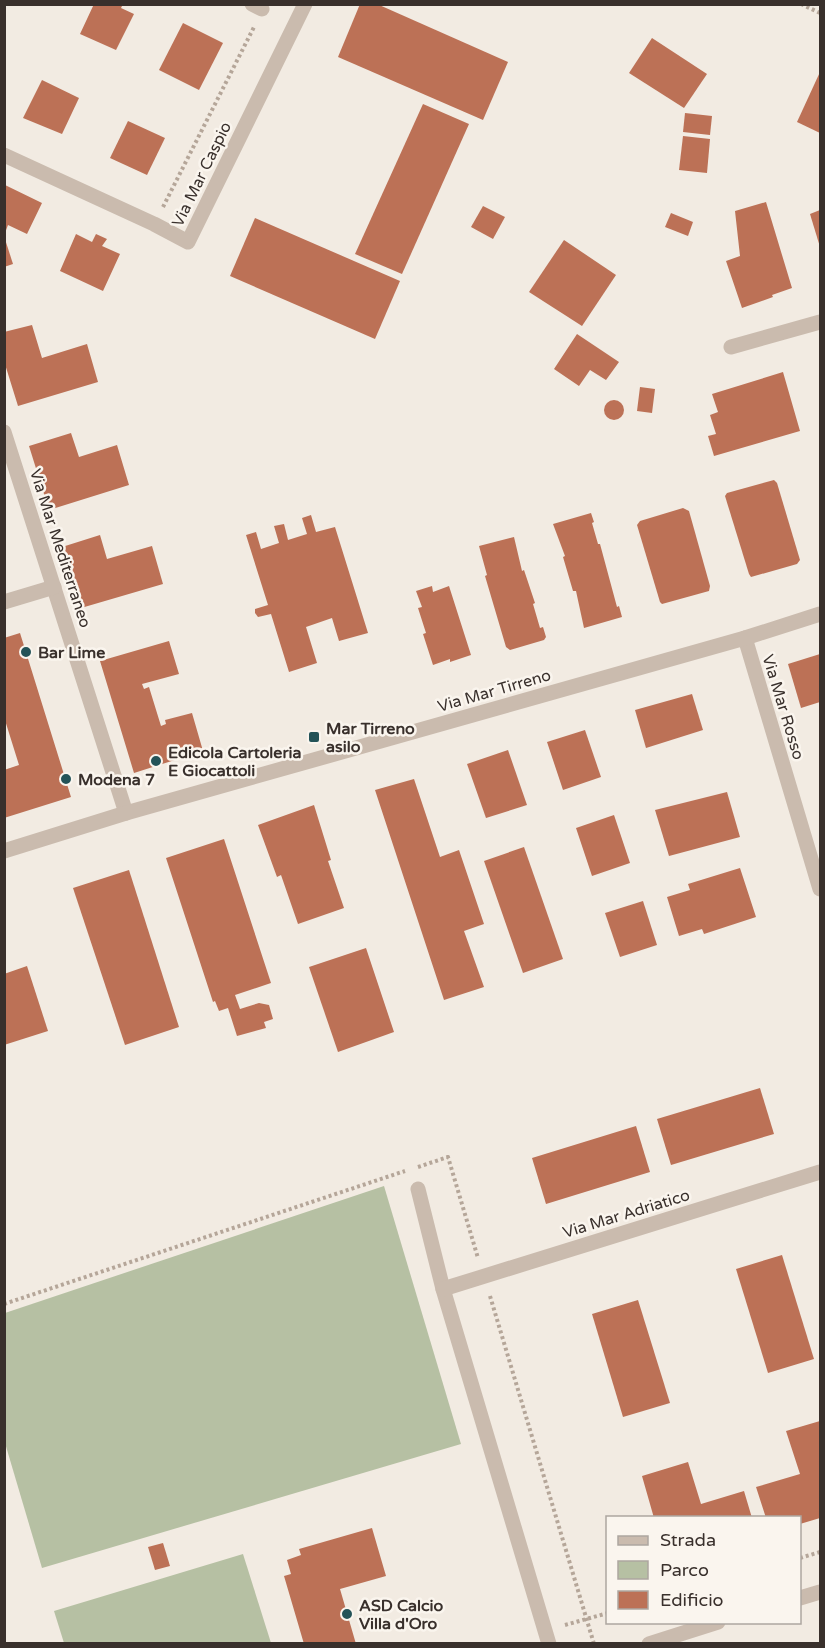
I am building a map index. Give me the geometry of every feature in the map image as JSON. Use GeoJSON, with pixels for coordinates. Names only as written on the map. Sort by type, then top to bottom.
{"type":"FeatureCollection","features":[{"type":"Feature","properties":{"kind":"street","name":"Via Mar Caspio"},"geometry":{"type":"LineString","coordinates":[[4,155],[188,242],[305,4]]}},
{"type":"Feature","properties":{"kind":"street"},"geometry":{"type":"LineString","coordinates":[[731,347],[820,322]]}},
{"type":"Feature","properties":{"kind":"street","name":"Via Mar Mediterraneo"},"geometry":{"type":"LineString","coordinates":[[4,432],[126,813]]}},
{"type":"Feature","properties":{"kind":"street"},"geometry":{"type":"LineString","coordinates":[[4,602],[54,587]]}},
{"type":"Feature","properties":{"kind":"street","name":"Via Mar Tirreno"},"geometry":{"type":"LineString","coordinates":[[4,851],[126,813],[745,638],[820,614]]}},
{"type":"Feature","properties":{"kind":"street","name":"Via Mar Rosso"},"geometry":{"type":"LineString","coordinates":[[745,638],[820,889]]}},
{"type":"Feature","properties":{"kind":"street","name":"Via Mar Adriatico"},"geometry":{"type":"LineString","coordinates":[[443,1289],[820,1172]]}},
{"type":"Feature","properties":{"kind":"street"},"geometry":{"type":"LineString","coordinates":[[418,1188],[443,1289],[547,1637]]}},
{"type":"Feature","properties":{"kind":"street"},"geometry":{"type":"LineString","coordinates":[[801,1598],[820,1592]]}},
{"type":"Feature","properties":{"kind":"street"},"geometry":{"type":"LineString","coordinates":[[649,1644],[715,1624]]}},
{"type":"Feature","properties":{"kind":"path"},"geometry":{"type":"LineString","coordinates":[[801,4],[820,13]]}},
{"type":"Feature","properties":{"kind":"path"},"geometry":{"type":"LineString","coordinates":[[154,224],[257,7]]}},
{"type":"Feature","properties":{"kind":"path"},"geometry":{"type":"LineString","coordinates":[[4,1304],[448,1157],[594,1644]]}},
{"type":"Feature","properties":{"kind":"path"},"geometry":{"type":"LineString","coordinates":[[801,1558],[820,1552]]}},
{"type":"Feature","properties":{"kind":"path"},"geometry":{"type":"LineString","coordinates":[[547,1637],[587,1619],[606,1614]]}},
{"type":"Feature","properties":{"kind":"green space"},"geometry":{"type":"Polygon","coordinates":[[[384,1186],[461,1444],[42,1568],[5,1443],[5,1313],[384,1186]]]}},
{"type":"Feature","properties":{"kind":"green space"},"geometry":{"type":"Polygon","coordinates":[[[243,1554],[271,1643],[64,1643],[54,1611],[243,1554]]]}},
{"type":"Feature","properties":{"kind":"building"},"geometry":{"type":"Polygon","coordinates":[[[94,4],[123,4],[121,8],[134,14],[116,50],[80,34],[94,4]]]}},
{"type":"Feature","properties":{"kind":"building"},"geometry":{"type":"Polygon","coordinates":[[[360,4],[377,4],[508,62],[483,120],[338,57],[360,4]]]}},
{"type":"Feature","properties":{"kind":"building"},"geometry":{"type":"Polygon","coordinates":[[[183,23],[223,43],[199,90],[159,70],[183,23]]]}},
{"type":"Feature","properties":{"kind":"building"},"geometry":{"type":"Polygon","coordinates":[[[652,38],[707,74],[684,108],[629,73],[652,38]]]}},
{"type":"Feature","properties":{"kind":"building"},"geometry":{"type":"Polygon","coordinates":[[[820,72],[820,133],[797,122],[820,72]]]}},
{"type":"Feature","properties":{"kind":"building"},"geometry":{"type":"Polygon","coordinates":[[[42,80],[79,98],[62,134],[23,118],[42,80]]]}},
{"type":"Feature","properties":{"kind":"building"},"geometry":{"type":"Polygon","coordinates":[[[423,104],[469,124],[402,274],[355,254],[423,104]]]}},
{"type":"Feature","properties":{"kind":"building"},"geometry":{"type":"Polygon","coordinates":[[[685,113],[712,116],[710,135],[683,132],[685,113]]]}},
{"type":"Feature","properties":{"kind":"building"},"geometry":{"type":"Polygon","coordinates":[[[128,121],[165,138],[147,175],[110,158],[128,121]]]}},
{"type":"Feature","properties":{"kind":"building"},"geometry":{"type":"Polygon","coordinates":[[[683,136],[710,139],[707,173],[679,170],[683,136]]]}},
{"type":"Feature","properties":{"kind":"building"},"geometry":{"type":"Polygon","coordinates":[[[5,185],[42,203],[27,234],[8,225],[5,233],[5,185]]]}},
{"type":"Feature","properties":{"kind":"building"},"geometry":{"type":"Polygon","coordinates":[[[766,202],[792,288],[742,308],[726,261],[740,256],[735,211],[766,202]]]}},
{"type":"Feature","properties":{"kind":"building"},"geometry":{"type":"Polygon","coordinates":[[[483,206],[505,217],[493,239],[471,227],[483,206]]]}},
{"type":"Feature","properties":{"kind":"building"},"geometry":{"type":"Polygon","coordinates":[[[820,210],[820,247],[810,214],[820,210]]]}},
{"type":"Feature","properties":{"kind":"building"},"geometry":{"type":"Polygon","coordinates":[[[671,213],[693,222],[688,236],[665,227],[671,213]]]}},
{"type":"Feature","properties":{"kind":"building"},"geometry":{"type":"Polygon","coordinates":[[[255,218],[400,281],[375,339],[230,276],[255,218]]]}},
{"type":"Feature","properties":{"kind":"building"},"geometry":{"type":"Polygon","coordinates":[[[76,234],[92,242],[96,234],[107,239],[102,246],[120,254],[103,291],[60,271],[76,234]]]}},
{"type":"Feature","properties":{"kind":"building"},"geometry":{"type":"Polygon","coordinates":[[[4,236],[13,264],[4,267],[4,236]]]}},
{"type":"Feature","properties":{"kind":"building"},"geometry":{"type":"Polygon","coordinates":[[[564,240],[616,275],[582,326],[529,292],[564,240]]]}},
{"type":"Feature","properties":{"kind":"building"},"geometry":{"type":"Polygon","coordinates":[[[32,325],[42,358],[87,344],[98,382],[18,406],[4,361],[4,332],[32,325]]]}},
{"type":"Feature","properties":{"kind":"building"},"geometry":{"type":"Polygon","coordinates":[[[577,334],[619,362],[606,380],[590,370],[579,386],[554,369],[577,334]]]}},
{"type":"Feature","properties":{"kind":"building"},"geometry":{"type":"Polygon","coordinates":[[[783,372],[800,431],[714,456],[708,436],[716,434],[710,415],[718,412],[712,394],[783,372]]]}},
{"type":"Feature","properties":{"kind":"building"},"geometry":{"type":"Polygon","coordinates":[[[640,387],[655,389],[652,413],[637,411],[640,387]]]}},
{"type":"Feature","properties":{"kind":"building"},"geometry":{"type":"Polygon","coordinates":[[[610,400],[618,400],[624,406],[624,414],[618,420],[610,420],[604,414],[604,406],[610,400]]]}},
{"type":"Feature","properties":{"kind":"building"},"geometry":{"type":"Polygon","coordinates":[[[71,433],[79,457],[117,445],[129,485],[49,510],[29,446],[71,433]]]}},
{"type":"Feature","properties":{"kind":"building"},"geometry":{"type":"Polygon","coordinates":[[[774,480],[777,483],[800,560],[797,564],[751,577],[725,496],[727,493],[774,480]]]}},
{"type":"Feature","properties":{"kind":"building"},"geometry":{"type":"Polygon","coordinates":[[[683,508],[689,511],[710,586],[709,591],[662,604],[637,525],[640,521],[683,508]]]}},
{"type":"Feature","properties":{"kind":"building"},"geometry":{"type":"Polygon","coordinates":[[[591,513],[598,544],[600,544],[617,607],[619,606],[622,617],[584,628],[576,591],[573,591],[563,557],[565,556],[553,524],[591,513]]]}},
{"type":"Feature","properties":{"kind":"building"},"geometry":{"type":"Polygon","coordinates":[[[311,515],[316,532],[335,527],[368,633],[339,641],[332,618],[306,627],[317,663],[289,672],[271,614],[258,617],[255,613],[255,609],[268,605],[246,535],[256,532],[261,549],[279,543],[274,526],[284,524],[288,540],[307,534],[302,518],[311,515]]]}},
{"type":"Feature","properties":{"kind":"building"},"geometry":{"type":"Polygon","coordinates":[[[100,535],[107,559],[152,546],[163,584],[81,608],[62,547],[100,535]]]}},
{"type":"Feature","properties":{"kind":"building"},"geometry":{"type":"Polygon","coordinates":[[[514,537],[522,571],[524,570],[535,603],[533,604],[540,628],[543,627],[546,637],[544,640],[510,650],[506,647],[485,576],[487,575],[479,546],[514,537]]]}},
{"type":"Feature","properties":{"kind":"building"},"geometry":{"type":"Polygon","coordinates":[[[432,586],[433,592],[449,586],[471,655],[433,665],[423,634],[426,633],[418,608],[422,607],[416,591],[432,586]]]}},
{"type":"Feature","properties":{"kind":"building"},"geometry":{"type":"Polygon","coordinates":[[[20,633],[71,797],[4,818],[4,770],[19,765],[4,717],[4,638],[20,633]]]}},
{"type":"Feature","properties":{"kind":"building"},"geometry":{"type":"Polygon","coordinates":[[[169,641],[179,674],[142,684],[144,689],[149,687],[161,726],[166,724],[165,720],[192,713],[203,751],[134,773],[100,661],[169,641]]]}},
{"type":"Feature","properties":{"kind":"building"},"geometry":{"type":"Polygon","coordinates":[[[820,654],[820,702],[801,708],[788,664],[820,654]]]}},
{"type":"Feature","properties":{"kind":"building"},"geometry":{"type":"Polygon","coordinates":[[[692,694],[703,730],[646,748],[635,710],[692,694]]]}},
{"type":"Feature","properties":{"kind":"building"},"geometry":{"type":"Polygon","coordinates":[[[585,730],[601,777],[563,790],[547,742],[585,730]]]}},
{"type":"Feature","properties":{"kind":"building"},"geometry":{"type":"Polygon","coordinates":[[[508,750],[527,805],[486,818],[467,764],[508,750]]]}},
{"type":"Feature","properties":{"kind":"building"},"geometry":{"type":"Polygon","coordinates":[[[414,779],[440,857],[459,850],[484,924],[464,931],[484,987],[444,1000],[375,790],[414,779]]]}},
{"type":"Feature","properties":{"kind":"building"},"geometry":{"type":"Polygon","coordinates":[[[727,792],[740,837],[669,856],[655,810],[727,792]]]}},
{"type":"Feature","properties":{"kind":"building"},"geometry":{"type":"Polygon","coordinates":[[[314,805],[331,860],[328,861],[344,908],[298,924],[281,875],[277,877],[258,825],[314,805]]]}},
{"type":"Feature","properties":{"kind":"building"},"geometry":{"type":"Polygon","coordinates":[[[614,815],[630,863],[592,876],[576,828],[614,815]]]}},
{"type":"Feature","properties":{"kind":"building"},"geometry":{"type":"Polygon","coordinates":[[[224,839],[271,983],[235,995],[240,1009],[259,1003],[269,1005],[273,1019],[264,1022],[266,1028],[237,1036],[228,1008],[219,1011],[215,1001],[213,1002],[166,858],[224,839]]]}},
{"type":"Feature","properties":{"kind":"building"},"geometry":{"type":"Polygon","coordinates":[[[524,847],[563,959],[523,973],[484,861],[524,847]]]}},
{"type":"Feature","properties":{"kind":"building"},"geometry":{"type":"Polygon","coordinates":[[[740,868],[756,917],[704,934],[702,929],[679,936],[667,897],[690,890],[688,884],[740,868]]]}},
{"type":"Feature","properties":{"kind":"building"},"geometry":{"type":"Polygon","coordinates":[[[129,870],[179,1027],[125,1045],[73,888],[129,870]]]}},
{"type":"Feature","properties":{"kind":"building"},"geometry":{"type":"Polygon","coordinates":[[[643,901],[657,945],[620,957],[605,913],[643,901]]]}},
{"type":"Feature","properties":{"kind":"building"},"geometry":{"type":"Polygon","coordinates":[[[366,948],[394,1032],[338,1052],[309,967],[366,948]]]}},
{"type":"Feature","properties":{"kind":"building"},"geometry":{"type":"Polygon","coordinates":[[[27,966],[48,1031],[4,1045],[4,974],[27,966]]]}},
{"type":"Feature","properties":{"kind":"building"},"geometry":{"type":"Polygon","coordinates":[[[760,1088],[774,1134],[671,1165],[657,1119],[760,1088]]]}},
{"type":"Feature","properties":{"kind":"building"},"geometry":{"type":"Polygon","coordinates":[[[636,1126],[650,1172],[546,1204],[532,1158],[636,1126]]]}},
{"type":"Feature","properties":{"kind":"building"},"geometry":{"type":"Polygon","coordinates":[[[782,1255],[814,1359],[768,1373],[736,1269],[782,1255]]]}},
{"type":"Feature","properties":{"kind":"building"},"geometry":{"type":"Polygon","coordinates":[[[638,1300],[670,1403],[623,1417],[592,1314],[638,1300]]]}},
{"type":"Feature","properties":{"kind":"building"},"geometry":{"type":"Polygon","coordinates":[[[820,1421],[820,1518],[801,1524],[801,1516],[765,1516],[756,1487],[800,1474],[786,1431],[820,1421]]]}},
{"type":"Feature","properties":{"kind":"building"},"geometry":{"type":"Polygon","coordinates":[[[688,1462],[701,1504],[744,1491],[751,1516],[653,1516],[642,1476],[688,1462]]]}},
{"type":"Feature","properties":{"kind":"building"},"geometry":{"type":"Polygon","coordinates":[[[372,1528],[386,1576],[340,1589],[356,1644],[304,1644],[284,1576],[291,1574],[287,1560],[301,1555],[299,1549],[372,1528]]]}},
{"type":"Feature","properties":{"kind":"building"},"geometry":{"type":"Polygon","coordinates":[[[163,1543],[170,1566],[155,1570],[148,1547],[163,1543]]]}},
{"type":"Feature","properties":{"kind":"place","name":"Bar Lime"},"geometry":{"type":"Point","coordinates":[26,652]}},
{"type":"Feature","properties":{"kind":"place","name":"Mar Tirreno asilo"},"geometry":{"type":"Point","coordinates":[314,737]}},
{"type":"Feature","properties":{"kind":"place","name":"Edicola Cartoleria E Giocattoli"},"geometry":{"type":"Point","coordinates":[156,761]}},
{"type":"Feature","properties":{"kind":"place","name":"Modena 7"},"geometry":{"type":"Point","coordinates":[66,779]}},
{"type":"Feature","properties":{"kind":"place","name":"ASD Calcio Villa d'Oro"},"geometry":{"type":"Point","coordinates":[347,1614]}}]}
